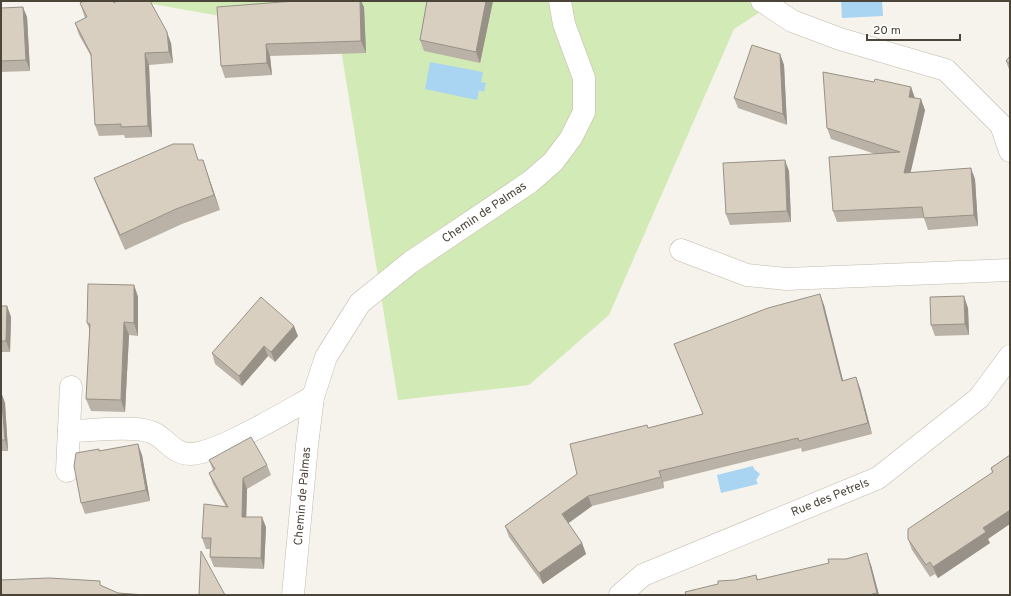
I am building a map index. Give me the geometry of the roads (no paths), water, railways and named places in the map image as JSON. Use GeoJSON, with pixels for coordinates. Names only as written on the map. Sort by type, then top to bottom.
{"type":"FeatureCollection","features":[{"type":"Feature","properties":{"kind":"street","name":"Chemin de Palmas"},"geometry":{"type":"LineString","coordinates":[[293,595],[313,397],[326,357],[360,303],[411,262],[530,182],[553,162],[571,138],[584,112],[584,78],[564,24],[560,1]]}},
{"type":"Feature","properties":{"kind":"street"},"geometry":{"type":"LineString","coordinates":[[762,1],[792,21],[840,39],[946,70],[1001,125],[1010,151]]}},
{"type":"Feature","properties":{"kind":"street"},"geometry":{"type":"LineString","coordinates":[[681,250],[747,274],[786,279],[1010,270]]}},
{"type":"Feature","properties":{"kind":"street","name":"Rue des Petrels"},"geometry":{"type":"LineString","coordinates":[[620,595],[643,575],[878,478],[979,398],[1010,356]]}},
{"type":"Feature","properties":{"kind":"street"},"geometry":{"type":"LineString","coordinates":[[67,471],[71,387]]}},
{"type":"Feature","properties":{"kind":"street"},"geometry":{"type":"LineString","coordinates":[[69,431],[133,429],[150,431],[157,435],[173,450],[190,454],[217,448],[313,397]]}},
{"type":"Feature","properties":{"kind":"water"},"geometry":{"type":"Polygon","coordinates":[[[841,1],[882,1],[883,16],[842,18],[841,1]]]}},
{"type":"Feature","properties":{"kind":"water"},"geometry":{"type":"Polygon","coordinates":[[[430,62],[483,72],[481,82],[486,83],[484,92],[479,90],[477,100],[425,89],[430,62]]]}},
{"type":"Feature","properties":{"kind":"water"},"geometry":{"type":"Polygon","coordinates":[[[753,466],[754,469],[760,474],[756,480],[758,484],[721,493],[717,475],[753,466]]]}}]}
